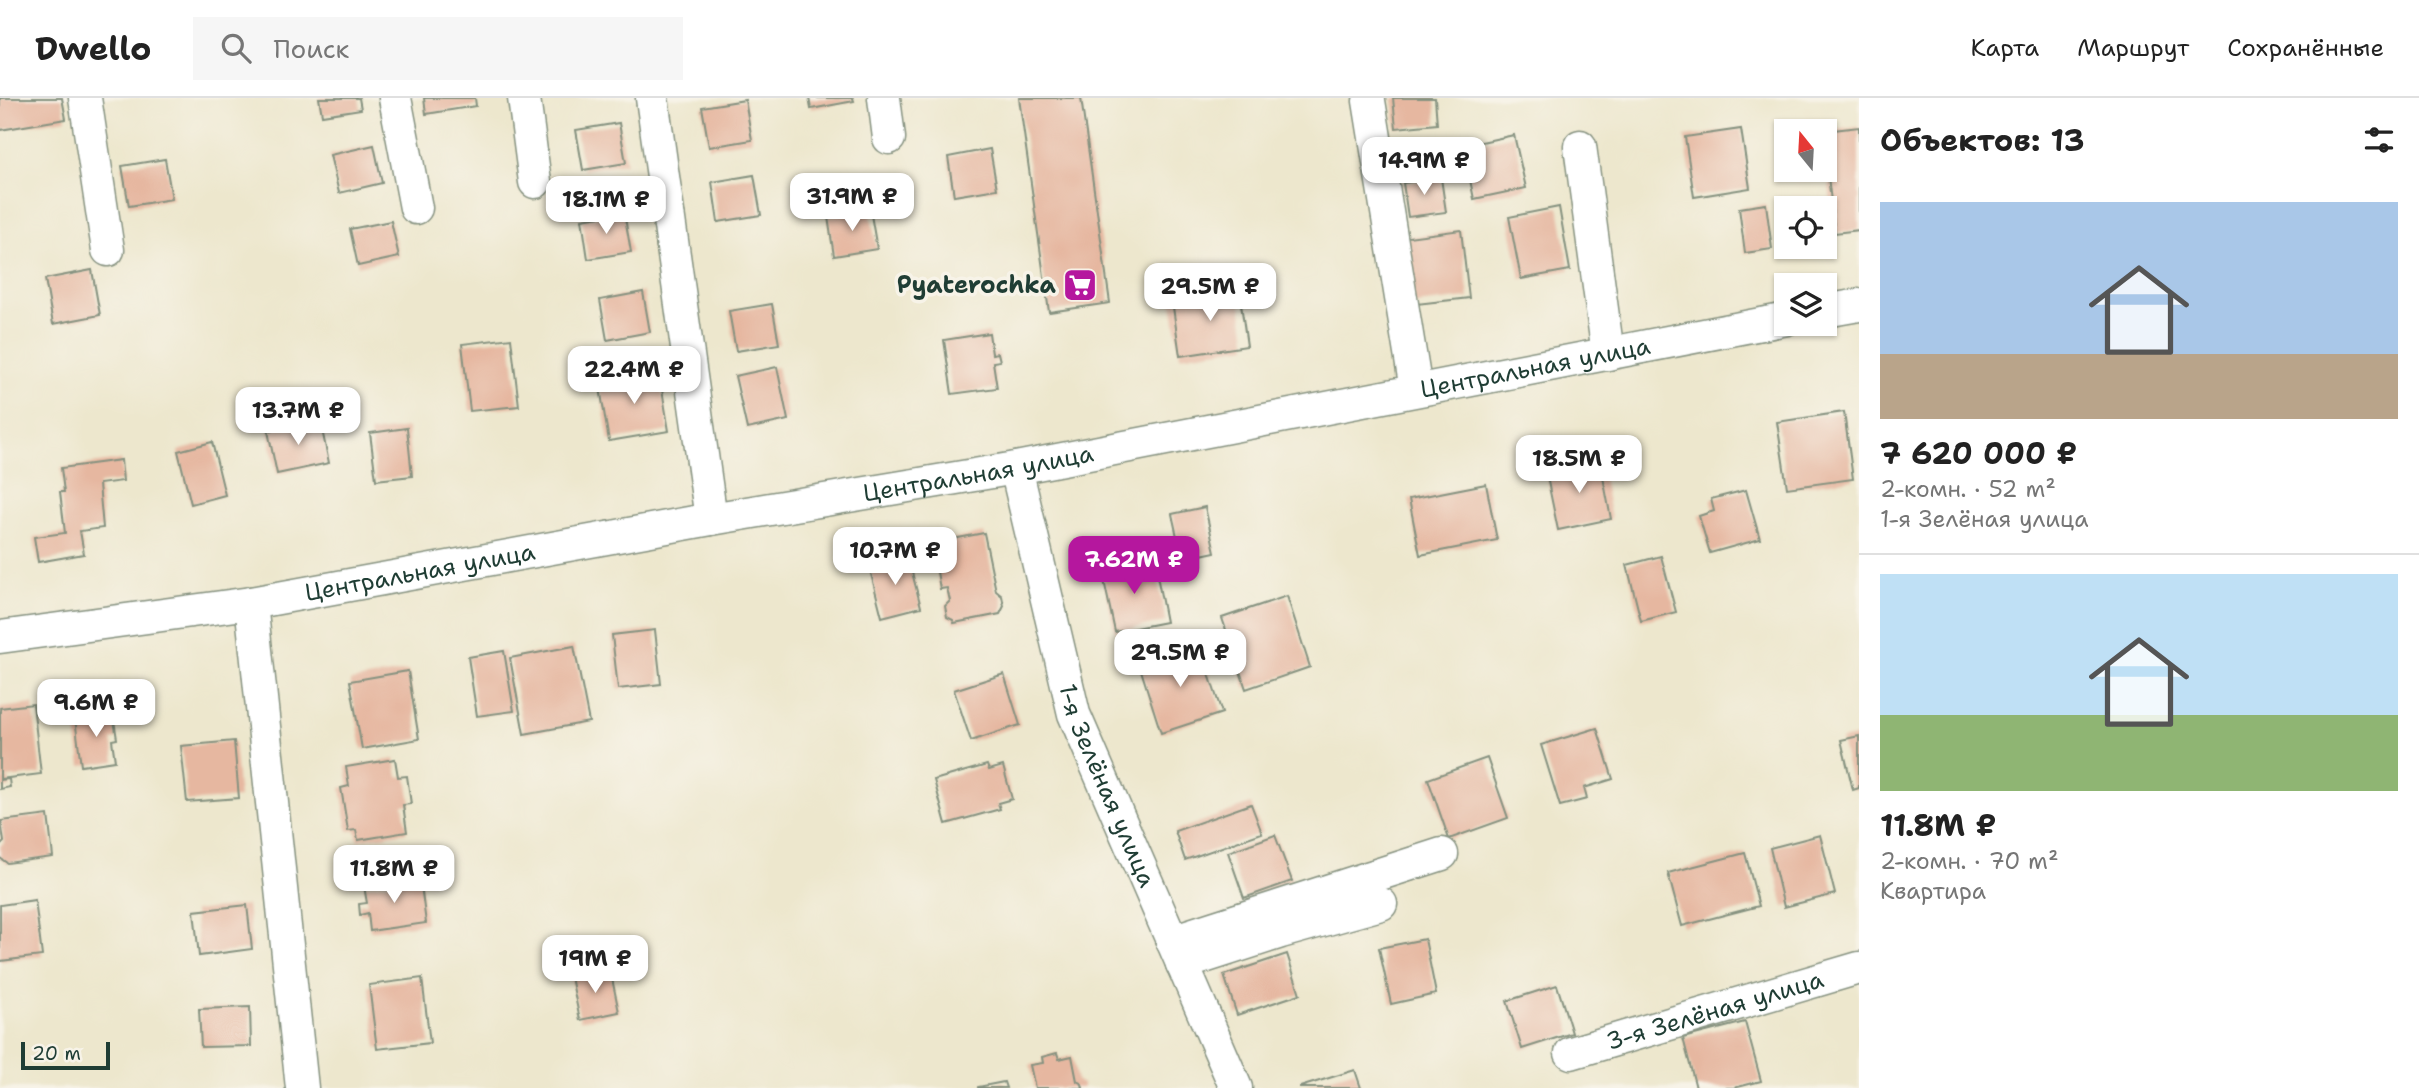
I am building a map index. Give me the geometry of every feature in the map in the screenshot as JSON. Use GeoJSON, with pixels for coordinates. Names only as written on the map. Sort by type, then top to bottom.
{"type":"FeatureCollection","features":[{"type":"Feature","properties":{"kind":"street"},"geometry":{"type":"LineString","coordinates":[[85,98],[108,250]]}},
{"type":"Feature","properties":{"kind":"street"},"geometry":{"type":"LineString","coordinates":[[395,98],[416,208]]}},
{"type":"Feature","properties":{"kind":"street"},"geometry":{"type":"LineString","coordinates":[[524,98],[535,182]]}},
{"type":"Feature","properties":{"kind":"street"},"geometry":{"type":"LineString","coordinates":[[652,98],[711,519]]}},
{"type":"Feature","properties":{"kind":"street"},"geometry":{"type":"LineString","coordinates":[[884,98],[889,138]]}},
{"type":"Feature","properties":{"kind":"street"},"geometry":{"type":"LineString","coordinates":[[1369,101],[1416,390]]}},
{"type":"Feature","properties":{"kind":"street"},"geometry":{"type":"LineString","coordinates":[[1580,146],[1608,354]]}},
{"type":"Feature","properties":{"kind":"street"},"geometry":{"type":"LineString","coordinates":[[1837,309],[1859,305]]}},
{"type":"Feature","properties":{"kind":"street","name":"Центральная улица"},"geometry":{"type":"LineString","coordinates":[[0,637],[251,603],[711,519],[1016,468],[1774,322]]}},
{"type":"Feature","properties":{"kind":"street","name":"1-я Зелёная улица"},"geometry":{"type":"LineString","coordinates":[[1016,468],[1073,714],[1236,1088]]}},
{"type":"Feature","properties":{"kind":"street"},"geometry":{"type":"LineString","coordinates":[[251,603],[302,1088]]}},
{"type":"Feature","properties":{"kind":"street"},"geometry":{"type":"LineString","coordinates":[[1177,953],[1442,853]]}},
{"type":"Feature","properties":{"kind":"street"},"geometry":{"type":"LineString","coordinates":[[1177,953],[1281,932],[1381,904]]}},
{"type":"Feature","properties":{"kind":"street","name":"3-я Зелёная улица"},"geometry":{"type":"LineString","coordinates":[[1571,1054],[1859,968]]}},
{"type":"Feature","properties":{"kind":"building"},"geometry":{"type":"Polygon","coordinates":[[[0,98],[62,98],[66,119],[0,130],[0,98]]]}},
{"type":"Feature","properties":{"kind":"building"},"geometry":{"type":"Polygon","coordinates":[[[319,98],[359,98],[361,109],[322,115],[319,98]]]}},
{"type":"Feature","properties":{"kind":"building"},"geometry":{"type":"Polygon","coordinates":[[[424,98],[475,98],[476,106],[426,114],[424,98]]]}},
{"type":"Feature","properties":{"kind":"building"},"geometry":{"type":"Polygon","coordinates":[[[809,98],[853,98],[854,101],[811,109],[809,98]]]}},
{"type":"Feature","properties":{"kind":"building"},"geometry":{"type":"Polygon","coordinates":[[[1019,98],[1081,98],[1110,303],[1049,312],[1019,98]]]}},
{"type":"Feature","properties":{"kind":"building"},"geometry":{"type":"Polygon","coordinates":[[[1393,98],[1435,98],[1437,124],[1396,128],[1393,98]]]}},
{"type":"Feature","properties":{"kind":"building"},"geometry":{"type":"Polygon","coordinates":[[[745,100],[752,140],[709,147],[702,107],[745,100]]]}},
{"type":"Feature","properties":{"kind":"building"},"geometry":{"type":"Polygon","coordinates":[[[619,123],[626,163],[583,170],[576,130],[619,123]]]}},
{"type":"Feature","properties":{"kind":"building"},"geometry":{"type":"Polygon","coordinates":[[[1859,127],[1859,230],[1837,233],[1837,196],[1830,196],[1829,182],[1838,182],[1838,129],[1859,127]]]}},
{"type":"Feature","properties":{"kind":"building"},"geometry":{"type":"Polygon","coordinates":[[[1741,129],[1750,188],[1694,197],[1685,137],[1741,129]]]}},
{"type":"Feature","properties":{"kind":"building"},"geometry":{"type":"Polygon","coordinates":[[[1514,135],[1526,188],[1474,199],[1463,146],[1514,135]]]}},
{"type":"Feature","properties":{"kind":"building"},"geometry":{"type":"Polygon","coordinates":[[[374,145],[382,183],[339,193],[330,155],[374,145]]]}},
{"type":"Feature","properties":{"kind":"building"},"geometry":{"type":"Polygon","coordinates":[[[990,149],[997,189],[954,196],[948,157],[990,149]]]}},
{"type":"Feature","properties":{"kind":"building"},"geometry":{"type":"Polygon","coordinates":[[[165,159],[172,199],[129,206],[122,166],[165,159]]]}},
{"type":"Feature","properties":{"kind":"building"},"geometry":{"type":"Polygon","coordinates":[[[754,175],[761,215],[718,222],[712,182],[754,175]]]}},
{"type":"Feature","properties":{"kind":"building"},"geometry":{"type":"Polygon","coordinates":[[[1441,178],[1446,212],[1408,217],[1403,183],[1441,178]]]}},
{"type":"Feature","properties":{"kind":"building"},"geometry":{"type":"Polygon","coordinates":[[[1766,204],[1772,249],[1745,253],[1739,208],[1766,204]]]}},
{"type":"Feature","properties":{"kind":"building"},"geometry":{"type":"Polygon","coordinates":[[[1559,207],[1570,270],[1521,279],[1509,217],[1559,207]]]}},
{"type":"Feature","properties":{"kind":"building"},"geometry":{"type":"Polygon","coordinates":[[[870,209],[877,249],[834,256],[828,217],[870,209]]]}},
{"type":"Feature","properties":{"kind":"building"},"geometry":{"type":"Polygon","coordinates":[[[624,212],[631,252],[588,259],[582,219],[624,212]]]}},
{"type":"Feature","properties":{"kind":"building"},"geometry":{"type":"Polygon","coordinates":[[[391,221],[399,257],[358,266],[350,229],[391,221]]]}},
{"type":"Feature","properties":{"kind":"building"},"geometry":{"type":"Polygon","coordinates":[[[1461,230],[1469,298],[1408,305],[1400,238],[1461,230]]]}},
{"type":"Feature","properties":{"kind":"building"},"geometry":{"type":"Polygon","coordinates":[[[92,270],[100,315],[53,324],[45,279],[92,270]]]}},
{"type":"Feature","properties":{"kind":"building"},"geometry":{"type":"Polygon","coordinates":[[[1239,290],[1247,346],[1180,356],[1172,300],[1239,290]]]}},
{"type":"Feature","properties":{"kind":"building"},"geometry":{"type":"Polygon","coordinates":[[[643,292],[650,332],[607,340],[600,300],[643,292]]]}},
{"type":"Feature","properties":{"kind":"building"},"geometry":{"type":"Polygon","coordinates":[[[772,304],[779,344],[736,351],[729,311],[772,304]]]}},
{"type":"Feature","properties":{"kind":"building"},"geometry":{"type":"Polygon","coordinates":[[[989,333],[992,354],[998,353],[1000,361],[993,362],[997,388],[952,394],[944,340],[989,333]]]}},
{"type":"Feature","properties":{"kind":"building"},"geometry":{"type":"Polygon","coordinates":[[[511,338],[519,406],[470,411],[462,344],[511,338]]]}},
{"type":"Feature","properties":{"kind":"building"},"geometry":{"type":"Polygon","coordinates":[[[777,367],[788,420],[747,429],[735,376],[777,367]]]}},
{"type":"Feature","properties":{"kind":"building"},"geometry":{"type":"Polygon","coordinates":[[[659,372],[669,431],[609,441],[599,382],[659,372]]]}},
{"type":"Feature","properties":{"kind":"building"},"geometry":{"type":"Polygon","coordinates":[[[1844,412],[1853,479],[1787,488],[1777,422],[1844,412]]]}},
{"type":"Feature","properties":{"kind":"building"},"geometry":{"type":"Polygon","coordinates":[[[320,420],[329,463],[277,474],[268,431],[320,420]]]}},
{"type":"Feature","properties":{"kind":"building"},"geometry":{"type":"Polygon","coordinates":[[[407,428],[412,476],[376,480],[370,433],[407,428]]]}},
{"type":"Feature","properties":{"kind":"building"},"geometry":{"type":"Polygon","coordinates":[[[212,442],[225,495],[191,504],[178,451],[212,442]]]}},
{"type":"Feature","properties":{"kind":"building"},"geometry":{"type":"Polygon","coordinates":[[[121,460],[123,481],[99,484],[103,528],[80,531],[84,554],[38,562],[34,537],[65,533],[60,492],[64,492],[61,468],[121,460]]]}},
{"type":"Feature","properties":{"kind":"building"},"geometry":{"type":"Polygon","coordinates":[[[1600,461],[1611,519],[1558,530],[1546,472],[1600,461]]]}},
{"type":"Feature","properties":{"kind":"building"},"geometry":{"type":"Polygon","coordinates":[[[1486,484],[1497,540],[1420,555],[1409,499],[1486,484]]]}},
{"type":"Feature","properties":{"kind":"building"},"geometry":{"type":"Polygon","coordinates":[[[1746,490],[1760,539],[1710,553],[1699,516],[1714,511],[1711,499],[1746,490]]]}},
{"type":"Feature","properties":{"kind":"building"},"geometry":{"type":"Polygon","coordinates":[[[1205,507],[1215,552],[1182,559],[1172,514],[1205,507]]]}},
{"type":"Feature","properties":{"kind":"building"},"geometry":{"type":"Polygon","coordinates":[[[984,533],[996,591],[1002,596],[1004,606],[1000,614],[954,623],[947,617],[945,606],[950,601],[947,588],[940,589],[932,543],[984,533]]]}},
{"type":"Feature","properties":{"kind":"building"},"geometry":{"type":"Polygon","coordinates":[[[1661,556],[1676,612],[1641,621],[1627,565],[1661,556]]]}},
{"type":"Feature","properties":{"kind":"building"},"geometry":{"type":"Polygon","coordinates":[[[908,557],[921,607],[882,617],[869,566],[908,557]]]}},
{"type":"Feature","properties":{"kind":"building"},"geometry":{"type":"Polygon","coordinates":[[[1154,560],[1166,622],[1115,632],[1102,571],[1154,560]]]}},
{"type":"Feature","properties":{"kind":"building"},"geometry":{"type":"Polygon","coordinates":[[[1287,596],[1310,667],[1246,689],[1222,618],[1287,596]]]}},
{"type":"Feature","properties":{"kind":"building"},"geometry":{"type":"Polygon","coordinates":[[[655,630],[661,684],[618,689],[612,635],[655,630]]]}},
{"type":"Feature","properties":{"kind":"building"},"geometry":{"type":"Polygon","coordinates":[[[1199,644],[1222,713],[1161,733],[1139,664],[1199,644]]]}},
{"type":"Feature","properties":{"kind":"building"},"geometry":{"type":"Polygon","coordinates":[[[574,646],[589,722],[524,734],[510,658],[574,646]]]}},
{"type":"Feature","properties":{"kind":"building"},"geometry":{"type":"Polygon","coordinates":[[[504,651],[514,711],[477,716],[468,657],[504,651]]]}},
{"type":"Feature","properties":{"kind":"building"},"geometry":{"type":"Polygon","coordinates":[[[408,671],[419,739],[362,749],[350,681],[408,671]]]}},
{"type":"Feature","properties":{"kind":"building"},"geometry":{"type":"Polygon","coordinates":[[[1004,674],[1020,725],[971,741],[954,690],[1004,674]]]}},
{"type":"Feature","properties":{"kind":"building"},"geometry":{"type":"Polygon","coordinates":[[[33,704],[41,774],[0,779],[0,708],[33,704]]]}},
{"type":"Feature","properties":{"kind":"building"},"geometry":{"type":"Polygon","coordinates":[[[113,714],[117,739],[112,740],[115,761],[81,766],[75,718],[113,714]]]}},
{"type":"Feature","properties":{"kind":"building"},"geometry":{"type":"Polygon","coordinates":[[[1597,728],[1613,779],[1584,788],[1587,799],[1560,806],[1541,745],[1597,728]]]}},
{"type":"Feature","properties":{"kind":"building"},"geometry":{"type":"Polygon","coordinates":[[[1859,736],[1859,788],[1853,790],[1841,740],[1859,736]]]}},
{"type":"Feature","properties":{"kind":"building"},"geometry":{"type":"Polygon","coordinates":[[[234,741],[239,798],[187,802],[181,746],[234,741]]]}},
{"type":"Feature","properties":{"kind":"building"},"geometry":{"type":"Polygon","coordinates":[[[1487,758],[1508,818],[1449,839],[1428,779],[1487,758]]]}},
{"type":"Feature","properties":{"kind":"building"},"geometry":{"type":"Polygon","coordinates":[[[395,759],[398,777],[407,776],[411,804],[403,805],[407,832],[358,840],[356,830],[348,831],[341,788],[349,786],[346,767],[395,759]]]}},
{"type":"Feature","properties":{"kind":"building"},"geometry":{"type":"Polygon","coordinates":[[[987,765],[989,770],[1003,766],[1012,799],[998,803],[1000,809],[946,824],[934,780],[987,765]]]}},
{"type":"Feature","properties":{"kind":"building"},"geometry":{"type":"Polygon","coordinates":[[[9,779],[10,787],[0,789],[0,780],[9,779]]]}},
{"type":"Feature","properties":{"kind":"building"},"geometry":{"type":"Polygon","coordinates":[[[1251,804],[1262,833],[1185,860],[1175,831],[1251,804]]]}},
{"type":"Feature","properties":{"kind":"building"},"geometry":{"type":"Polygon","coordinates":[[[48,815],[53,857],[7,863],[0,858],[0,846],[4,842],[1,821],[48,815]]]}},
{"type":"Feature","properties":{"kind":"building"},"geometry":{"type":"Polygon","coordinates":[[[1275,835],[1292,881],[1244,898],[1228,852],[1275,835]]]}},
{"type":"Feature","properties":{"kind":"building"},"geometry":{"type":"Polygon","coordinates":[[[1820,835],[1835,894],[1784,907],[1770,848],[1820,835]]]}},
{"type":"Feature","properties":{"kind":"building"},"geometry":{"type":"Polygon","coordinates":[[[1745,853],[1759,906],[1682,926],[1668,873],[1745,853]]]}},
{"type":"Feature","properties":{"kind":"building"},"geometry":{"type":"Polygon","coordinates":[[[420,878],[426,923],[370,931],[368,913],[360,915],[359,904],[367,903],[364,886],[420,878]]]}},
{"type":"Feature","properties":{"kind":"building"},"geometry":{"type":"Polygon","coordinates":[[[35,900],[42,956],[0,961],[0,905],[35,900]]]}},
{"type":"Feature","properties":{"kind":"building"},"geometry":{"type":"Polygon","coordinates":[[[247,905],[252,949],[199,956],[194,911],[247,905]]]}},
{"type":"Feature","properties":{"kind":"building"},"geometry":{"type":"Polygon","coordinates":[[[1425,939],[1436,994],[1391,1004],[1379,948],[1425,939]]]}},
{"type":"Feature","properties":{"kind":"building"},"geometry":{"type":"Polygon","coordinates":[[[1287,954],[1300,994],[1237,1015],[1224,975],[1287,954]]]}},
{"type":"Feature","properties":{"kind":"building"},"geometry":{"type":"Polygon","coordinates":[[[610,969],[619,1012],[580,1020],[571,977],[610,969]]]}},
{"type":"Feature","properties":{"kind":"building"},"geometry":{"type":"Polygon","coordinates":[[[422,978],[430,1043],[377,1049],[369,985],[422,978]]]}},
{"type":"Feature","properties":{"kind":"building"},"geometry":{"type":"Polygon","coordinates":[[[1557,985],[1572,1033],[1522,1049],[1507,1001],[1557,985]]]}},
{"type":"Feature","properties":{"kind":"building"},"geometry":{"type":"Polygon","coordinates":[[[250,1007],[251,1046],[201,1047],[199,1009],[250,1007]]]}},
{"type":"Feature","properties":{"kind":"building"},"geometry":{"type":"Polygon","coordinates":[[[1745,1022],[1761,1081],[1734,1088],[1696,1088],[1683,1038],[1745,1022]]]}},
{"type":"Feature","properties":{"kind":"building"},"geometry":{"type":"Polygon","coordinates":[[[1057,1053],[1059,1059],[1072,1056],[1077,1081],[1083,1088],[1035,1088],[1030,1065],[1043,1063],[1042,1057],[1057,1053]]]}},
{"type":"Feature","properties":{"kind":"building"},"geometry":{"type":"Polygon","coordinates":[[[1355,1070],[1361,1088],[1300,1088],[1300,1087],[1355,1070]]]}},
{"type":"Feature","properties":{"kind":"building"},"geometry":{"type":"Polygon","coordinates":[[[1004,1082],[1006,1088],[978,1088],[978,1087],[1004,1082]]]}},
{"type":"Feature","properties":{"kind":"place","name":"Pyaterochka"},"geometry":{"type":"Point","coordinates":[1080,285]}}]}
